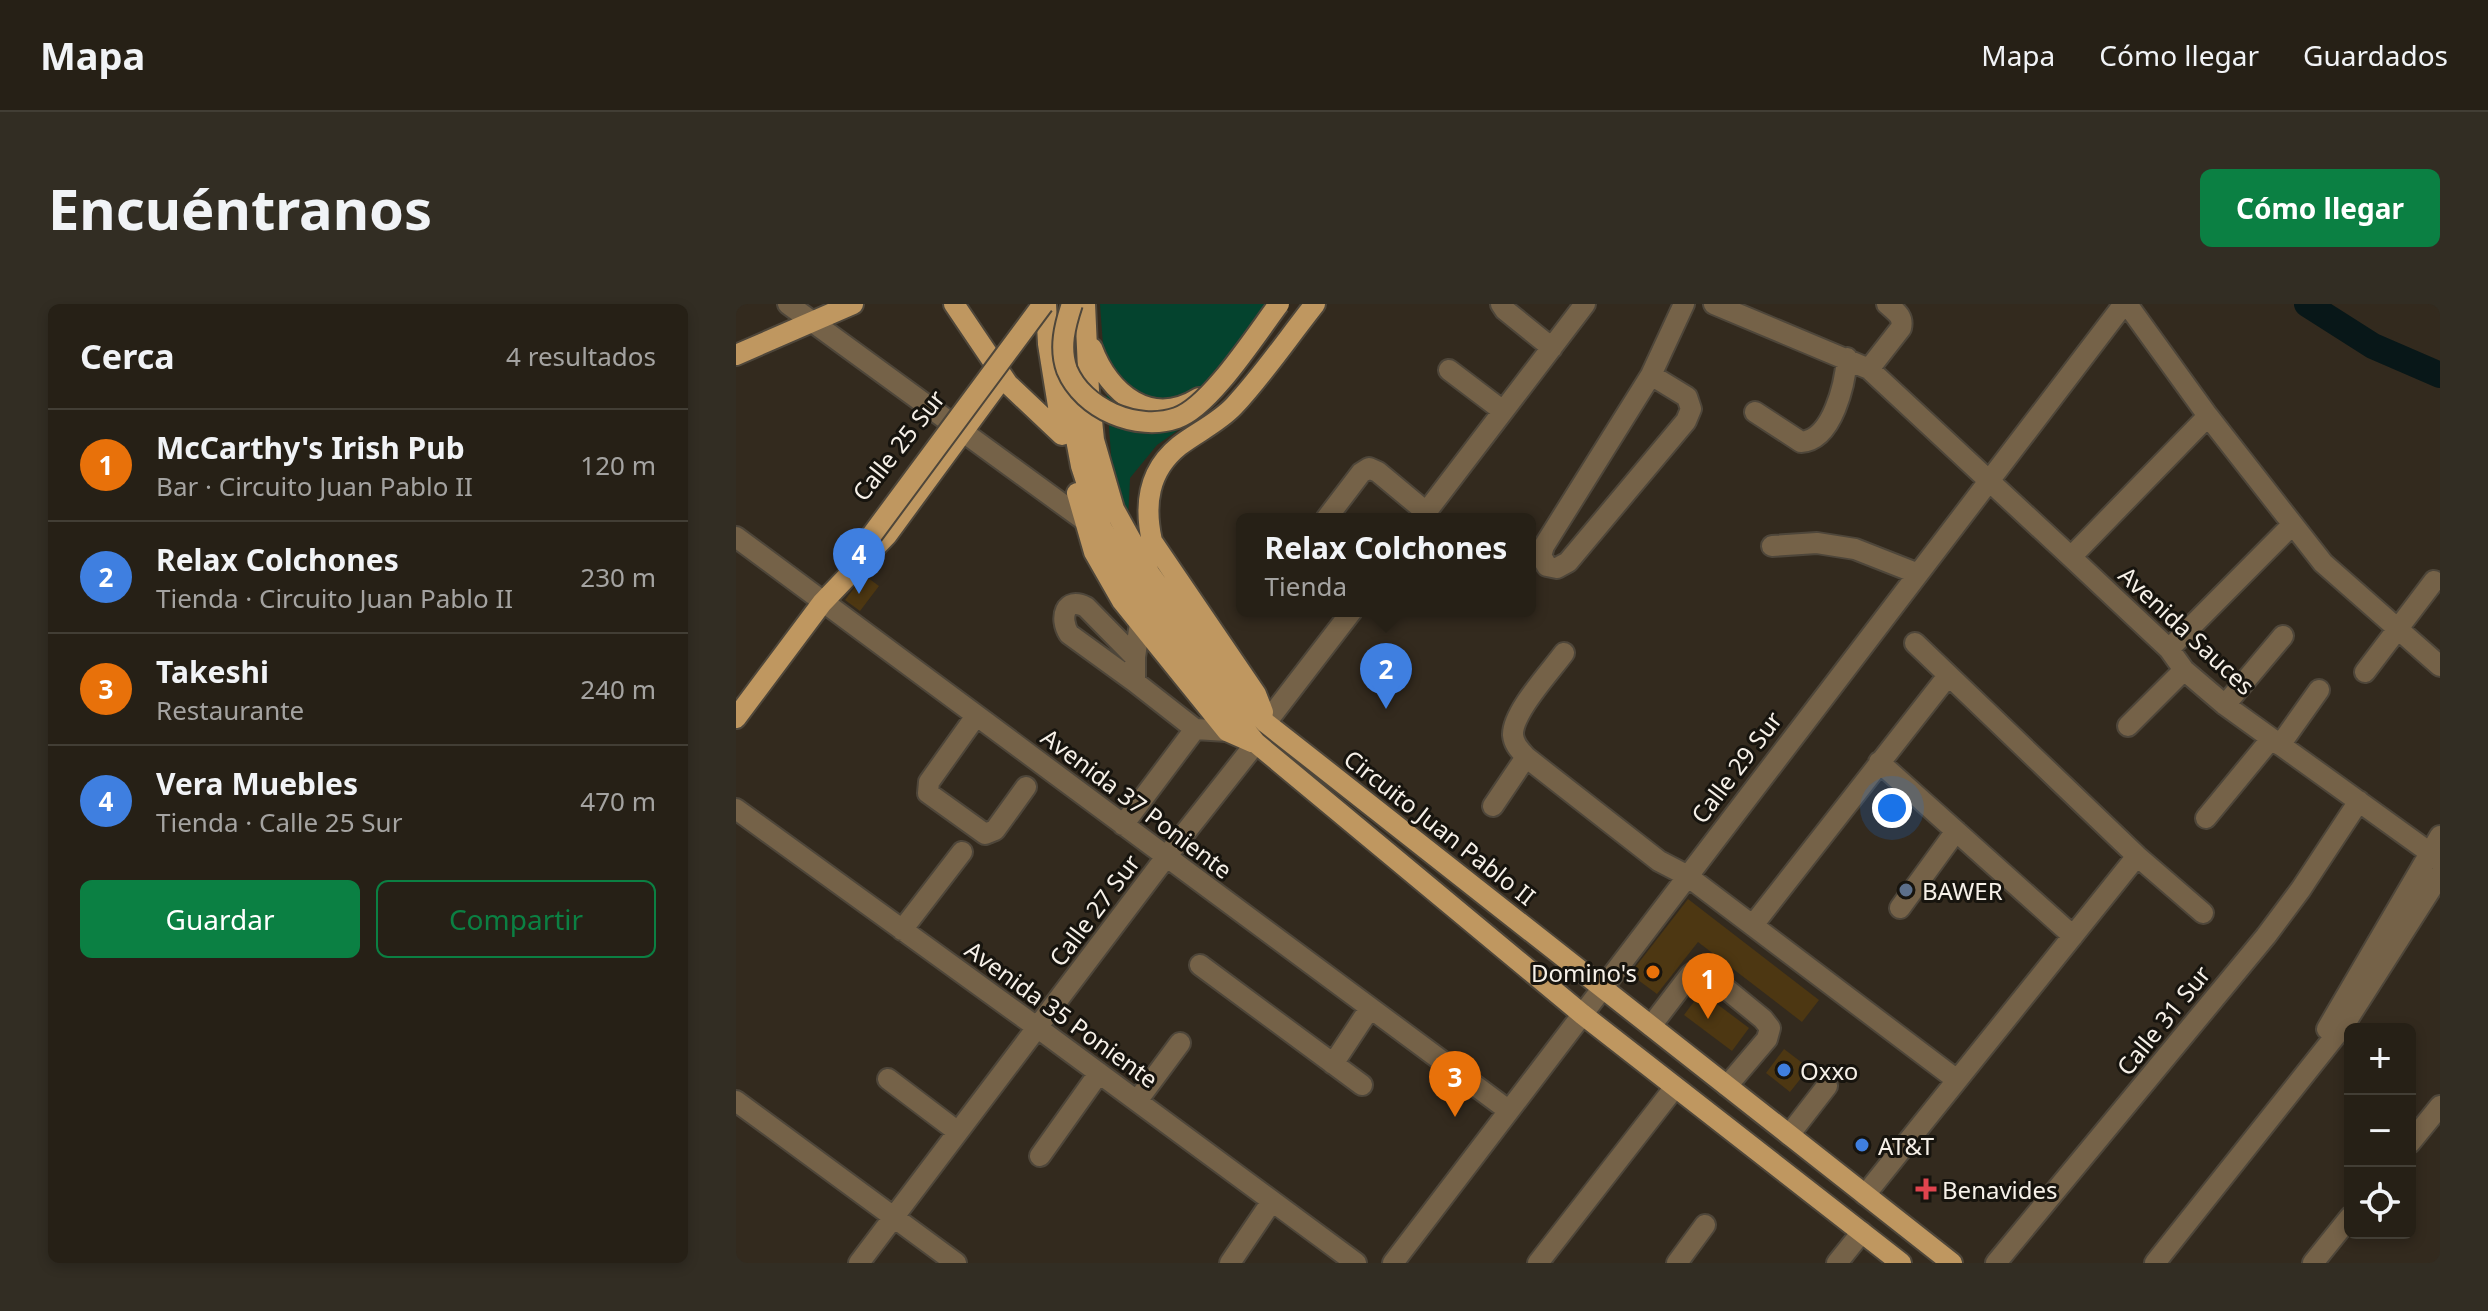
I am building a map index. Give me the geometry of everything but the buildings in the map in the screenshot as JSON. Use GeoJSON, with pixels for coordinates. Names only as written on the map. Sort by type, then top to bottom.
{"type":"FeatureCollection","features":[{"type":"Feature","properties":{"kind":"main road"},"geometry":{"type":"LineString","coordinates":[[736,355],[853,304]]}},
{"type":"Feature","properties":{"kind":"main road"},"geometry":{"type":"LineString","coordinates":[[954,304],[998,369],[1062,435]]}},
{"type":"Feature","properties":{"kind":"main road","name":"Circuito Juan Pablo II"},"geometry":{"type":"LineString","coordinates":[[1085,304],[1094,440],[1114,509],[1150,574],[1224,676],[1266,723],[1952,1263]]}},
{"type":"Feature","properties":{"kind":"main road"},"geometry":{"type":"LineString","coordinates":[[1087,337],[1099,368],[1112,385],[1133,403],[1158,409],[1185,406],[1220,385],[1282,304]]}},
{"type":"Feature","properties":{"kind":"main road"},"geometry":{"type":"LineString","coordinates":[[1056,306],[1067,370],[1092,403],[1118,417],[1149,422],[1178,418],[1209,396],[1282,304]]}},
{"type":"Feature","properties":{"kind":"main road"},"geometry":{"type":"LineString","coordinates":[[1266,723],[1256,694],[1152,541],[1146,515],[1149,493],[1158,472],[1178,447],[1215,424],[1234,406],[1315,304]]}},
{"type":"Feature","properties":{"kind":"main road"},"geometry":{"type":"LineString","coordinates":[[1056,306],[1048,344],[1062,435],[1094,552],[1122,601],[1227,731],[1256,743]]}},
{"type":"Feature","properties":{"kind":"main road"},"geometry":{"type":"LineString","coordinates":[[822,603],[1056,306]]}},
{"type":"Feature","properties":{"kind":"main road","name":"Circuito Juan Pablo II"},"geometry":{"type":"LineString","coordinates":[[1056,306],[1081,466],[1101,527],[1134,585],[1194,667],[1256,743],[1582,1014],[1901,1263]]}},
{"type":"Feature","properties":{"kind":"main road","name":"Calle 25 Sur"},"geometry":{"type":"LineString","coordinates":[[736,718],[822,603],[842,563],[956,426],[998,369]]}},
{"type":"Feature","properties":{"kind":"street"},"geometry":{"type":"LineString","coordinates":[[788,304],[1084,520]]}},
{"type":"Feature","properties":{"kind":"street"},"geometry":{"type":"LineString","coordinates":[[1501,304],[1552,348]]}},
{"type":"Feature","properties":{"kind":"street"},"geometry":{"type":"LineString","coordinates":[[1426,513],[1585,304]]}},
{"type":"Feature","properties":{"kind":"street","name":"Avenida Sauces"},"geometry":{"type":"LineString","coordinates":[[1714,304],[1869,369],[2169,649],[2184,670],[2225,705],[2359,801],[2437,850]]}},
{"type":"Feature","properties":{"kind":"street"},"geometry":{"type":"LineString","coordinates":[[1869,369],[1901,328],[1900,315],[1887,304]]}},
{"type":"Feature","properties":{"kind":"street"},"geometry":{"type":"LineString","coordinates":[[2125,304],[2323,563],[2440,666]]}},
{"type":"Feature","properties":{"kind":"street","name":"Calle 29 Sur"},"geometry":{"type":"LineString","coordinates":[[1393,1263],[1916,573],[2125,304]]}},
{"type":"Feature","properties":{"kind":"street"},"geometry":{"type":"LineString","coordinates":[[1651,375],[1687,397],[1691,409],[1686,421],[1568,562],[1557,568],[1547,566],[1541,556],[1544,546],[1651,375],[1682,308]]}},
{"type":"Feature","properties":{"kind":"street"},"geometry":{"type":"LineString","coordinates":[[1755,412],[1801,442],[1812,439],[1838,404],[1847,358]]}},
{"type":"Feature","properties":{"kind":"street"},"geometry":{"type":"LineString","coordinates":[[1449,370],[1503,411]]}},
{"type":"Feature","properties":{"kind":"street"},"geometry":{"type":"LineString","coordinates":[[2071,557],[2208,416]]}},
{"type":"Feature","properties":{"kind":"street"},"geometry":{"type":"LineString","coordinates":[[1331,513],[1361,473],[1369,468],[1378,472],[1421,513]]}},
{"type":"Feature","properties":{"kind":"street"},"geometry":{"type":"LineString","coordinates":[[2169,649],[2292,525]]}},
{"type":"Feature","properties":{"kind":"street","name":"Avenida 37 Poniente"},"geometry":{"type":"LineString","coordinates":[[736,537],[1508,1110]]}},
{"type":"Feature","properties":{"kind":"street"},"geometry":{"type":"LineString","coordinates":[[1772,546],[1817,543],[1855,549],[1916,573]]}},
{"type":"Feature","properties":{"kind":"street"},"geometry":{"type":"LineString","coordinates":[[2365,672],[2434,581]]}},
{"type":"Feature","properties":{"kind":"street"},"geometry":{"type":"LineString","coordinates":[[1135,657],[1086,607],[1078,603],[1069,605],[1063,613],[1063,624],[1069,634],[1195,729],[1227,731]]}},
{"type":"Feature","properties":{"kind":"street"},"geometry":{"type":"LineString","coordinates":[[1266,723],[1347,617]]}},
{"type":"Feature","properties":{"kind":"street"},"geometry":{"type":"LineString","coordinates":[[1135,682],[1140,623]]}},
{"type":"Feature","properties":{"kind":"street"},"geometry":{"type":"LineString","coordinates":[[2225,705],[2283,636]]}},
{"type":"Feature","properties":{"kind":"street"},"geometry":{"type":"LineString","coordinates":[[1915,643],[2137,856],[2203,913]]}},
{"type":"Feature","properties":{"kind":"street"},"geometry":{"type":"LineString","coordinates":[[1564,653],[1516,718],[1513,733],[1515,745],[1526,757],[1659,861],[1686,875],[1957,1080]]}},
{"type":"Feature","properties":{"kind":"street"},"geometry":{"type":"LineString","coordinates":[[2128,726],[2184,670]]}},
{"type":"Feature","properties":{"kind":"street"},"geometry":{"type":"LineString","coordinates":[[1753,925],[1947,677]]}},
{"type":"Feature","properties":{"kind":"street"},"geometry":{"type":"LineString","coordinates":[[2206,818],[2319,690]]}},
{"type":"Feature","properties":{"kind":"street"},"geometry":{"type":"LineString","coordinates":[[976,716],[929,782],[928,793],[985,834],[995,830],[1026,787]]}},
{"type":"Feature","properties":{"kind":"street"},"geometry":{"type":"LineString","coordinates":[[1123,825],[1195,729]]}},
{"type":"Feature","properties":{"kind":"street","name":"Calle 27 Sur"},"geometry":{"type":"LineString","coordinates":[[859,1263],[1256,743]]}},
{"type":"Feature","properties":{"kind":"street"},"geometry":{"type":"LineString","coordinates":[[1493,806],[1526,757]]}},
{"type":"Feature","properties":{"kind":"street"},"geometry":{"type":"LineString","coordinates":[[1879,762],[2073,936]]}},
{"type":"Feature","properties":{"kind":"street","name":"Calle 31 Sur"},"geometry":{"type":"LineString","coordinates":[[1996,1263],[2266,936],[2359,801]]}},
{"type":"Feature","properties":{"kind":"street","name":"Avenida 35 Poniente"},"geometry":{"type":"LineString","coordinates":[[736,809],[1356,1263]]}},
{"type":"Feature","properties":{"kind":"street"},"geometry":{"type":"LineString","coordinates":[[1900,908],[1956,831]]}},
{"type":"Feature","properties":{"kind":"street"},"geometry":{"type":"LineString","coordinates":[[2313,1062],[2332,1019],[2437,850]]}},
{"type":"Feature","properties":{"kind":"street"},"geometry":{"type":"LineString","coordinates":[[902,930],[962,852]]}},
{"type":"Feature","properties":{"kind":"street"},"geometry":{"type":"LineString","coordinates":[[1865,1195],[2137,856]]}},
{"type":"Feature","properties":{"kind":"street"},"geometry":{"type":"LineString","coordinates":[[2155,1263],[2344,1025],[2440,875]]}},
{"type":"Feature","properties":{"kind":"street"},"geometry":{"type":"LineString","coordinates":[[1200,965],[1362,1085]]}},
{"type":"Feature","properties":{"kind":"street"},"geometry":{"type":"LineString","coordinates":[[1651,1026],[1690,975],[1697,970],[1708,974],[1770,1028],[1767,1039],[1727,1086]]}},
{"type":"Feature","properties":{"kind":"street"},"geometry":{"type":"LineString","coordinates":[[1333,1064],[1370,1008]]}},
{"type":"Feature","properties":{"kind":"street"},"geometry":{"type":"LineString","coordinates":[[1137,1101],[1180,1043]]}},
{"type":"Feature","properties":{"kind":"street"},"geometry":{"type":"LineString","coordinates":[[1040,1156],[1099,1073]]}},
{"type":"Feature","properties":{"kind":"street"},"geometry":{"type":"LineString","coordinates":[[888,1079],[958,1132]]}},
{"type":"Feature","properties":{"kind":"street"},"geometry":{"type":"LineString","coordinates":[[1789,1135],[1827,1086]]}},
{"type":"Feature","properties":{"kind":"street"},"geometry":{"type":"LineString","coordinates":[[1538,1263],[1675,1087]]}},
{"type":"Feature","properties":{"kind":"street"},"geometry":{"type":"LineString","coordinates":[[736,1101],[956,1263]]}},
{"type":"Feature","properties":{"kind":"street"},"geometry":{"type":"LineString","coordinates":[[2416,1136],[2440,1106]]}},
{"type":"Feature","properties":{"kind":"street"},"geometry":{"type":"LineString","coordinates":[[1230,1263],[1272,1201]]}},
{"type":"Feature","properties":{"kind":"street"},"geometry":{"type":"LineString","coordinates":[[2313,1263],[2344,1224]]}},
{"type":"Feature","properties":{"kind":"street"},"geometry":{"type":"LineString","coordinates":[[1677,1263],[1705,1225]]}},
{"type":"Feature","properties":{"kind":"street"},"geometry":{"type":"LineString","coordinates":[[1837,1263],[1862,1232]]}},
{"type":"Feature","properties":{"kind":"green space"},"geometry":{"type":"Polygon","coordinates":[[[1100,304],[1289,304],[1201,414],[1157,445],[1130,478],[1128,521],[1114,495],[1100,304]]]}},
{"type":"Feature","properties":{"kind":"waterway"},"geometry":{"type":"LineString","coordinates":[[2307,304],[2373,346],[2440,375]]}},
{"type":"Feature","properties":{"kind":"place","name":"Vera Muebles"},"geometry":{"type":"Point","coordinates":[859,594]}},
{"type":"Feature","properties":{"kind":"place","name":"Relax Colchones"},"geometry":{"type":"Point","coordinates":[1386,709]}},
{"type":"Feature","properties":{"kind":"place","name":"BAWER"},"geometry":{"type":"Point","coordinates":[1906,890]}},
{"type":"Feature","properties":{"kind":"place","name":"Domino's"},"geometry":{"type":"Point","coordinates":[1653,972]}},
{"type":"Feature","properties":{"kind":"place","name":"McCarthy's Irish Pub"},"geometry":{"type":"Point","coordinates":[1708,1019]}},
{"type":"Feature","properties":{"kind":"place","name":"Oxxo"},"geometry":{"type":"Point","coordinates":[1784,1070]}},
{"type":"Feature","properties":{"kind":"place","name":"Takeshi"},"geometry":{"type":"Point","coordinates":[1455,1117]}},
{"type":"Feature","properties":{"kind":"place","name":"AT&T"},"geometry":{"type":"Point","coordinates":[1862,1145]}},
{"type":"Feature","properties":{"kind":"place","name":"Benavides"},"geometry":{"type":"Point","coordinates":[1926,1189]}}]}
